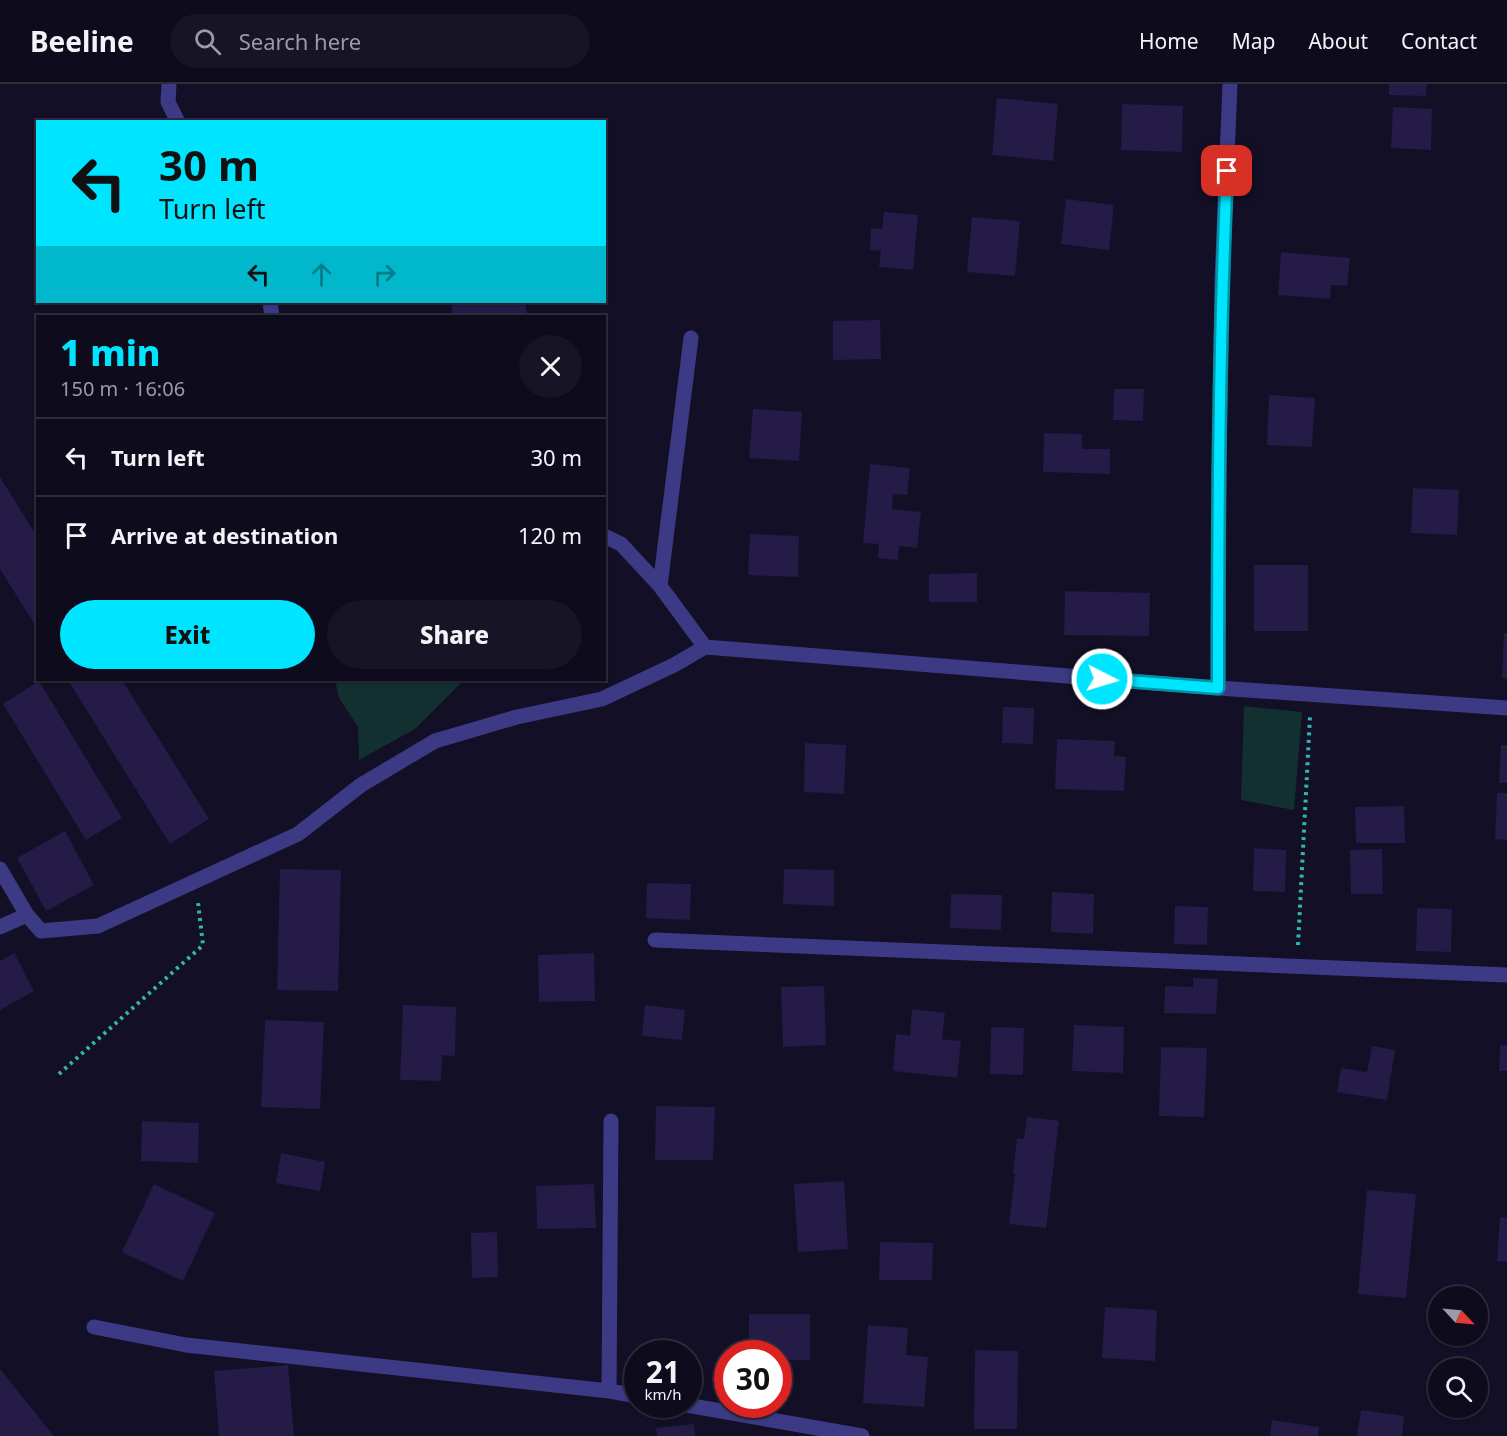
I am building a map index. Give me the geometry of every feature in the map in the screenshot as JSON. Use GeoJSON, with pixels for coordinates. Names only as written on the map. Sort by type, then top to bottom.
{"type":"FeatureCollection","features":[{"type":"Feature","properties":{"kind":"street"},"geometry":{"type":"LineString","coordinates":[[169,84],[168,102],[177,120]]}},
{"type":"Feature","properties":{"kind":"street"},"geometry":{"type":"LineString","coordinates":[[1218,688],[1218,472],[1222,280],[1230,84]]}},
{"type":"Feature","properties":{"kind":"street"},"geometry":{"type":"LineString","coordinates":[[660,586],[691,338]]}},
{"type":"Feature","properties":{"kind":"street"},"geometry":{"type":"LineString","coordinates":[[606,537],[621,544],[660,586],[705,647]]}},
{"type":"Feature","properties":{"kind":"street"},"geometry":{"type":"LineString","coordinates":[[0,869],[27,915],[41,931],[98,926],[298,834],[361,785],[435,741],[517,717],[602,699],[674,665],[705,647],[1218,688],[1507,708]]}},
{"type":"Feature","properties":{"kind":"street"},"geometry":{"type":"LineString","coordinates":[[0,927],[27,915]]}},
{"type":"Feature","properties":{"kind":"street"},"geometry":{"type":"LineString","coordinates":[[655,940],[1507,975]]}},
{"type":"Feature","properties":{"kind":"street"},"geometry":{"type":"LineString","coordinates":[[609,1391],[611,1121]]}},
{"type":"Feature","properties":{"kind":"street"},"geometry":{"type":"LineString","coordinates":[[94,1328],[186,1345],[624,1394]]}},
{"type":"Feature","properties":{"kind":"street"},"geometry":{"type":"LineString","coordinates":[[702,1408],[862,1436]]}},
{"type":"Feature","properties":{"kind":"path"},"geometry":{"type":"LineString","coordinates":[[1297,966],[1311,694]]}},
{"type":"Feature","properties":{"kind":"path"},"geometry":{"type":"LineString","coordinates":[[59,1074],[203,945],[195,881]]}},
{"type":"Feature","properties":{"kind":"green space"},"geometry":{"type":"Polygon","coordinates":[[[335,681],[463,681],[415,729],[359,760],[358,727],[339,698],[335,681]]]}},
{"type":"Feature","properties":{"kind":"green space"},"geometry":{"type":"Polygon","coordinates":[[[1244,706],[1302,712],[1294,810],[1241,800],[1244,706]]]}},
{"type":"Feature","properties":{"kind":"building"},"geometry":{"type":"Polygon","coordinates":[[[1389,84],[1427,84],[1426,96],[1389,95],[1389,84]]]}},
{"type":"Feature","properties":{"kind":"building"},"geometry":{"type":"Polygon","coordinates":[[[997,98],[1058,104],[1053,161],[992,155],[997,98]]]}},
{"type":"Feature","properties":{"kind":"building"},"geometry":{"type":"Polygon","coordinates":[[[1122,104],[1183,106],[1182,152],[1121,150],[1122,104]]]}},
{"type":"Feature","properties":{"kind":"building"},"geometry":{"type":"Polygon","coordinates":[[[1393,107],[1432,109],[1431,150],[1391,148],[1393,107]]]}},
{"type":"Feature","properties":{"kind":"building"},"geometry":{"type":"Polygon","coordinates":[[[1066,199],[1114,205],[1109,250],[1061,244],[1066,199]]]}},
{"type":"Feature","properties":{"kind":"building"},"geometry":{"type":"Polygon","coordinates":[[[884,212],[918,215],[913,270],[879,267],[881,251],[870,250],[871,228],[882,229],[884,212]]]}},
{"type":"Feature","properties":{"kind":"building"},"geometry":{"type":"Polygon","coordinates":[[[972,217],[1020,221],[1015,276],[967,272],[972,217]]]}},
{"type":"Feature","properties":{"kind":"building"},"geometry":{"type":"Polygon","coordinates":[[[1281,252],[1350,258],[1347,286],[1331,285],[1330,299],[1278,295],[1281,252]]]}},
{"type":"Feature","properties":{"kind":"building"},"geometry":{"type":"Polygon","coordinates":[[[451,303],[525,303],[527,315],[453,315],[451,303]]]}},
{"type":"Feature","properties":{"kind":"building"},"geometry":{"type":"Polygon","coordinates":[[[880,320],[881,359],[833,360],[833,321],[880,320]]]}},
{"type":"Feature","properties":{"kind":"building"},"geometry":{"type":"Polygon","coordinates":[[[1114,389],[1144,389],[1143,421],[1113,420],[1114,389]]]}},
{"type":"Feature","properties":{"kind":"building"},"geometry":{"type":"Polygon","coordinates":[[[1269,395],[1315,398],[1312,447],[1267,445],[1269,395]]]}},
{"type":"Feature","properties":{"kind":"building"},"geometry":{"type":"Polygon","coordinates":[[[753,409],[802,412],[799,461],[749,458],[753,409]]]}},
{"type":"Feature","properties":{"kind":"building"},"geometry":{"type":"Polygon","coordinates":[[[1044,433],[1082,434],[1082,449],[1110,449],[1110,474],[1043,472],[1044,433]]]}},
{"type":"Feature","properties":{"kind":"building"},"geometry":{"type":"Polygon","coordinates":[[[870,464],[910,468],[907,495],[893,494],[892,509],[921,512],[917,548],[899,546],[898,560],[878,558],[879,544],[863,543],[870,464]]]}},
{"type":"Feature","properties":{"kind":"building"},"geometry":{"type":"Polygon","coordinates":[[[0,477],[36,535],[36,627],[0,569],[0,477]]]}},
{"type":"Feature","properties":{"kind":"building"},"geometry":{"type":"Polygon","coordinates":[[[1413,488],[1459,490],[1457,535],[1411,533],[1413,488]]]}},
{"type":"Feature","properties":{"kind":"building"},"geometry":{"type":"Polygon","coordinates":[[[750,534],[799,536],[798,577],[748,575],[750,534]]]}},
{"type":"Feature","properties":{"kind":"building"},"geometry":{"type":"Polygon","coordinates":[[[1254,565],[1308,565],[1308,631],[1254,631],[1254,565]]]}},
{"type":"Feature","properties":{"kind":"building"},"geometry":{"type":"Polygon","coordinates":[[[977,573],[977,602],[929,602],[929,574],[977,573]]]}},
{"type":"Feature","properties":{"kind":"building"},"geometry":{"type":"Polygon","coordinates":[[[1065,591],[1150,593],[1149,636],[1064,635],[1065,591]]]}},
{"type":"Feature","properties":{"kind":"building"},"geometry":{"type":"Polygon","coordinates":[[[1504,633],[1507,633],[1507,679],[1502,678],[1504,633]]]}},
{"type":"Feature","properties":{"kind":"building"},"geometry":{"type":"Polygon","coordinates":[[[39,681],[122,818],[86,840],[3,704],[39,681]]]}},
{"type":"Feature","properties":{"kind":"building"},"geometry":{"type":"Polygon","coordinates":[[[69,681],[123,681],[209,819],[170,844],[69,681]]]}},
{"type":"Feature","properties":{"kind":"building"},"geometry":{"type":"Polygon","coordinates":[[[1003,707],[1034,708],[1033,744],[1002,743],[1003,707]]]}},
{"type":"Feature","properties":{"kind":"building"},"geometry":{"type":"Polygon","coordinates":[[[1057,739],[1115,741],[1114,756],[1126,757],[1124,791],[1055,789],[1057,739]]]}},
{"type":"Feature","properties":{"kind":"building"},"geometry":{"type":"Polygon","coordinates":[[[805,743],[846,745],[844,794],[804,792],[805,743]]]}},
{"type":"Feature","properties":{"kind":"building"},"geometry":{"type":"Polygon","coordinates":[[[1501,745],[1507,745],[1507,783],[1499,783],[1501,745]]]}},
{"type":"Feature","properties":{"kind":"building"},"geometry":{"type":"Polygon","coordinates":[[[1497,793],[1507,793],[1507,840],[1495,839],[1497,793]]]}},
{"type":"Feature","properties":{"kind":"building"},"geometry":{"type":"Polygon","coordinates":[[[1404,806],[1405,843],[1356,843],[1355,807],[1404,806]]]}},
{"type":"Feature","properties":{"kind":"building"},"geometry":{"type":"Polygon","coordinates":[[[65,831],[94,885],[46,911],[17,858],[65,831]]]}},
{"type":"Feature","properties":{"kind":"building"},"geometry":{"type":"Polygon","coordinates":[[[1254,848],[1286,850],[1285,892],[1253,891],[1254,848]]]}},
{"type":"Feature","properties":{"kind":"building"},"geometry":{"type":"Polygon","coordinates":[[[1382,849],[1383,894],[1351,894],[1350,850],[1382,849]]]}},
{"type":"Feature","properties":{"kind":"building"},"geometry":{"type":"Polygon","coordinates":[[[280,869],[341,870],[338,991],[277,990],[280,869]]]}},
{"type":"Feature","properties":{"kind":"building"},"geometry":{"type":"Polygon","coordinates":[[[784,869],[834,870],[834,906],[783,904],[784,869]]]}},
{"type":"Feature","properties":{"kind":"building"},"geometry":{"type":"Polygon","coordinates":[[[647,883],[691,884],[690,920],[646,918],[647,883]]]}},
{"type":"Feature","properties":{"kind":"building"},"geometry":{"type":"Polygon","coordinates":[[[1052,892],[1094,894],[1093,934],[1051,932],[1052,892]]]}},
{"type":"Feature","properties":{"kind":"building"},"geometry":{"type":"Polygon","coordinates":[[[951,894],[1002,895],[1001,930],[950,928],[951,894]]]}},
{"type":"Feature","properties":{"kind":"building"},"geometry":{"type":"Polygon","coordinates":[[[1175,906],[1208,907],[1207,945],[1174,944],[1175,906]]]}},
{"type":"Feature","properties":{"kind":"building"},"geometry":{"type":"Polygon","coordinates":[[[1417,908],[1452,909],[1451,952],[1416,951],[1417,908]]]}},
{"type":"Feature","properties":{"kind":"building"},"geometry":{"type":"Polygon","coordinates":[[[14,953],[34,991],[0,1010],[0,961],[14,953]]]}},
{"type":"Feature","properties":{"kind":"building"},"geometry":{"type":"Polygon","coordinates":[[[594,953],[595,1001],[539,1002],[538,955],[594,953]]]}},
{"type":"Feature","properties":{"kind":"building"},"geometry":{"type":"Polygon","coordinates":[[[1193,978],[1218,979],[1216,1014],[1164,1013],[1165,986],[1193,987],[1193,978]]]}},
{"type":"Feature","properties":{"kind":"building"},"geometry":{"type":"Polygon","coordinates":[[[824,986],[826,1045],[783,1047],[781,987],[824,986]]]}},
{"type":"Feature","properties":{"kind":"building"},"geometry":{"type":"Polygon","coordinates":[[[403,1005],[456,1007],[455,1056],[442,1055],[441,1081],[400,1080],[403,1005]]]}},
{"type":"Feature","properties":{"kind":"building"},"geometry":{"type":"Polygon","coordinates":[[[645,1005],[685,1010],[682,1040],[642,1036],[645,1005]]]}},
{"type":"Feature","properties":{"kind":"building"},"geometry":{"type":"Polygon","coordinates":[[[912,1009],[945,1013],[942,1039],[961,1041],[957,1078],[893,1071],[896,1034],[910,1036],[912,1009]]]}},
{"type":"Feature","properties":{"kind":"building"},"geometry":{"type":"Polygon","coordinates":[[[265,1020],[324,1022],[320,1109],[261,1107],[265,1020]]]}},
{"type":"Feature","properties":{"kind":"building"},"geometry":{"type":"Polygon","coordinates":[[[1074,1025],[1124,1027],[1123,1073],[1072,1071],[1074,1025]]]}},
{"type":"Feature","properties":{"kind":"building"},"geometry":{"type":"Polygon","coordinates":[[[991,1027],[1024,1028],[1023,1075],[990,1074],[991,1027]]]}},
{"type":"Feature","properties":{"kind":"building"},"geometry":{"type":"Polygon","coordinates":[[[1500,1045],[1507,1045],[1507,1071],[1499,1071],[1500,1045]]]}},
{"type":"Feature","properties":{"kind":"building"},"geometry":{"type":"Polygon","coordinates":[[[1372,1046],[1395,1050],[1387,1100],[1337,1092],[1341,1068],[1367,1072],[1372,1046]]]}},
{"type":"Feature","properties":{"kind":"building"},"geometry":{"type":"Polygon","coordinates":[[[1161,1047],[1207,1048],[1204,1117],[1159,1116],[1161,1047]]]}},
{"type":"Feature","properties":{"kind":"building"},"geometry":{"type":"Polygon","coordinates":[[[656,1106],[715,1107],[713,1160],[655,1160],[656,1106]]]}},
{"type":"Feature","properties":{"kind":"building"},"geometry":{"type":"Polygon","coordinates":[[[1027,1117],[1059,1121],[1046,1228],[1009,1224],[1017,1138],[1024,1139],[1027,1117]]]}},
{"type":"Feature","properties":{"kind":"building"},"geometry":{"type":"Polygon","coordinates":[[[142,1121],[199,1123],[198,1163],[141,1161],[142,1121]]]}},
{"type":"Feature","properties":{"kind":"building"},"geometry":{"type":"Polygon","coordinates":[[[281,1153],[325,1162],[320,1191],[276,1183],[281,1153]]]}},
{"type":"Feature","properties":{"kind":"building"},"geometry":{"type":"Polygon","coordinates":[[[844,1181],[848,1249],[798,1252],[794,1184],[844,1181]]]}},
{"type":"Feature","properties":{"kind":"building"},"geometry":{"type":"Polygon","coordinates":[[[154,1184],[215,1213],[183,1281],[122,1252],[154,1184]]]}},
{"type":"Feature","properties":{"kind":"building"},"geometry":{"type":"Polygon","coordinates":[[[594,1184],[596,1228],[537,1229],[536,1186],[594,1184]]]}},
{"type":"Feature","properties":{"kind":"building"},"geometry":{"type":"Polygon","coordinates":[[[1367,1190],[1416,1194],[1406,1298],[1358,1294],[1367,1190]]]}},
{"type":"Feature","properties":{"kind":"building"},"geometry":{"type":"Polygon","coordinates":[[[1500,1217],[1507,1218],[1507,1262],[1497,1261],[1500,1217]]]}},
{"type":"Feature","properties":{"kind":"building"},"geometry":{"type":"Polygon","coordinates":[[[497,1232],[498,1277],[472,1278],[471,1233],[497,1232]]]}},
{"type":"Feature","properties":{"kind":"building"},"geometry":{"type":"Polygon","coordinates":[[[880,1242],[933,1243],[932,1280],[879,1280],[880,1242]]]}},
{"type":"Feature","properties":{"kind":"building"},"geometry":{"type":"Polygon","coordinates":[[[1105,1307],[1157,1310],[1155,1361],[1102,1358],[1105,1307]]]}},
{"type":"Feature","properties":{"kind":"building"},"geometry":{"type":"Polygon","coordinates":[[[749,1314],[810,1314],[810,1360],[792,1360],[792,1340],[749,1340],[749,1314]]]}},
{"type":"Feature","properties":{"kind":"building"},"geometry":{"type":"Polygon","coordinates":[[[868,1325],[908,1328],[906,1355],[928,1357],[924,1407],[863,1403],[868,1325]]]}},
{"type":"Feature","properties":{"kind":"building"},"geometry":{"type":"Polygon","coordinates":[[[975,1350],[1018,1351],[1017,1429],[974,1429],[975,1350]]]}},
{"type":"Feature","properties":{"kind":"building"},"geometry":{"type":"Polygon","coordinates":[[[288,1365],[294,1436],[219,1436],[214,1371],[288,1365]]]}},
{"type":"Feature","properties":{"kind":"building"},"geometry":{"type":"Polygon","coordinates":[[[0,1369],[54,1436],[0,1436],[0,1369]]]}},
{"type":"Feature","properties":{"kind":"building"},"geometry":{"type":"Polygon","coordinates":[[[1361,1410],[1404,1416],[1402,1436],[1357,1436],[1361,1410]]]}},
{"type":"Feature","properties":{"kind":"building"},"geometry":{"type":"Polygon","coordinates":[[[1272,1420],[1319,1427],[1318,1436],[1270,1436],[1272,1420]]]}},
{"type":"Feature","properties":{"kind":"building"},"geometry":{"type":"Polygon","coordinates":[[[694,1424],[695,1436],[657,1436],[656,1428],[694,1424]]]}},
{"type":"Feature","properties":{"kind":"route"},"geometry":{"type":"LineString","coordinates":[[1102,679],[1218,688],[1218,472],[1227,171]]}}]}
